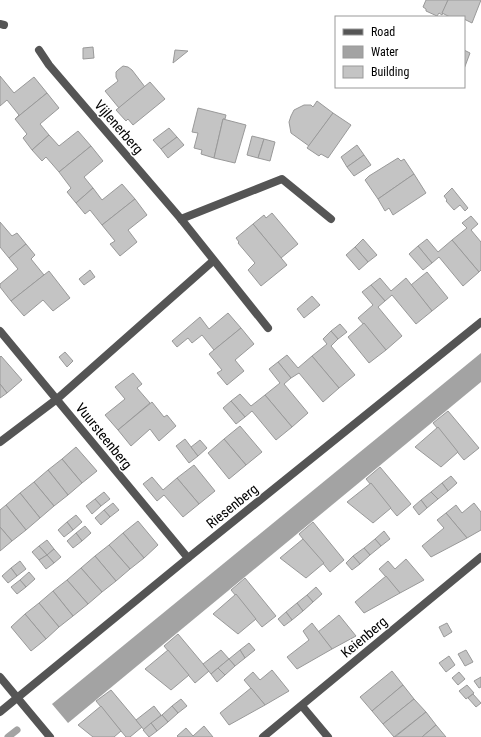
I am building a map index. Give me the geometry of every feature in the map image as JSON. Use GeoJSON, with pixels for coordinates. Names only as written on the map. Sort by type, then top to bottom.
{"type":"FeatureCollection","features":[{"type":"Feature","properties":{"kind":"street","name":"Vijlenerberg"},"geometry":{"type":"LineString","coordinates":[[39,50],[49,66],[181,219],[268,328]]}},
{"type":"Feature","properties":{"kind":"street"},"geometry":{"type":"LineString","coordinates":[[181,219],[282,179],[331,219]]}},
{"type":"Feature","properties":{"kind":"street"},"geometry":{"type":"LineString","coordinates":[[0,442],[57,399],[213,261]]}},
{"type":"Feature","properties":{"kind":"street","name":"Riesenberg"},"geometry":{"type":"LineString","coordinates":[[0,712],[188,558],[481,322]]}},
{"type":"Feature","properties":{"kind":"street","name":"Vuursteenberg"},"geometry":{"type":"LineString","coordinates":[[0,331],[188,558]]}},
{"type":"Feature","properties":{"kind":"street","name":"Keienberg"},"geometry":{"type":"LineString","coordinates":[[264,737],[481,557]]}},
{"type":"Feature","properties":{"kind":"street"},"geometry":{"type":"LineString","coordinates":[[0,677],[50,737]]}},
{"type":"Feature","properties":{"kind":"street"},"geometry":{"type":"LineString","coordinates":[[302,706],[328,737]]}},
{"type":"Feature","properties":{"kind":"water"},"geometry":{"type":"Polygon","coordinates":[[[481,353],[481,382],[68,723],[52,704],[481,353]]]}},
{"type":"Feature","properties":{"kind":"building"},"geometry":{"type":"Polygon","coordinates":[[[426,0],[448,0],[442,15],[439,13],[437,16],[426,11],[423,7],[426,0]]]}},
{"type":"Feature","properties":{"kind":"building"},"geometry":{"type":"Polygon","coordinates":[[[448,0],[481,0],[472,23],[465,20],[465,16],[448,16],[442,13],[448,0]]]}},
{"type":"Feature","properties":{"kind":"building"},"geometry":{"type":"Polygon","coordinates":[[[93,47],[94,58],[83,59],[83,48],[93,47]]]}},
{"type":"Feature","properties":{"kind":"building"},"geometry":{"type":"Polygon","coordinates":[[[175,50],[188,51],[173,63],[175,50]]]}},
{"type":"Feature","properties":{"kind":"building"},"geometry":{"type":"Polygon","coordinates":[[[465,50],[470,53],[465,66],[465,50]]]}},
{"type":"Feature","properties":{"kind":"building"},"geometry":{"type":"Polygon","coordinates":[[[123,66],[132,70],[145,87],[119,108],[105,91],[118,81],[116,72],[123,66]]]}},
{"type":"Feature","properties":{"kind":"building"},"geometry":{"type":"Polygon","coordinates":[[[0,76],[14,93],[34,77],[47,93],[15,119],[19,115],[7,100],[0,106],[0,76]]]}},
{"type":"Feature","properties":{"kind":"building"},"geometry":{"type":"Polygon","coordinates":[[[150,82],[165,99],[133,125],[128,119],[126,121],[116,110],[150,82]]]}},
{"type":"Feature","properties":{"kind":"building"},"geometry":{"type":"Polygon","coordinates":[[[47,93],[59,108],[40,124],[49,135],[32,150],[23,138],[27,134],[15,119],[47,93]]]}},
{"type":"Feature","properties":{"kind":"building"},"geometry":{"type":"Polygon","coordinates":[[[317,101],[333,113],[309,146],[291,133],[289,122],[294,110],[304,105],[311,105],[313,107],[317,101]]]}},
{"type":"Feature","properties":{"kind":"building"},"geometry":{"type":"Polygon","coordinates":[[[198,108],[226,115],[225,119],[223,119],[214,158],[201,154],[202,150],[194,148],[198,133],[192,132],[198,108]]]}},
{"type":"Feature","properties":{"kind":"building"},"geometry":{"type":"Polygon","coordinates":[[[333,113],[351,125],[328,158],[321,154],[319,156],[307,148],[333,113]]]}},
{"type":"Feature","properties":{"kind":"building"},"geometry":{"type":"Polygon","coordinates":[[[223,119],[246,125],[235,163],[214,158],[223,119]]]}},
{"type":"Feature","properties":{"kind":"building"},"geometry":{"type":"Polygon","coordinates":[[[169,128],[177,137],[161,149],[153,140],[169,128]]]}},
{"type":"Feature","properties":{"kind":"building"},"geometry":{"type":"Polygon","coordinates":[[[78,131],[91,146],[59,172],[46,157],[42,161],[32,150],[49,135],[59,146],[78,131]]]}},
{"type":"Feature","properties":{"kind":"building"},"geometry":{"type":"Polygon","coordinates":[[[252,136],[264,139],[258,158],[247,155],[252,136]]]}},
{"type":"Feature","properties":{"kind":"building"},"geometry":{"type":"Polygon","coordinates":[[[177,137],[184,145],[168,158],[161,149],[177,137]]]}},
{"type":"Feature","properties":{"kind":"building"},"geometry":{"type":"Polygon","coordinates":[[[264,139],[275,142],[270,161],[258,158],[264,139]]]}},
{"type":"Feature","properties":{"kind":"building"},"geometry":{"type":"Polygon","coordinates":[[[357,145],[364,155],[347,167],[341,157],[357,145]]]}},
{"type":"Feature","properties":{"kind":"building"},"geometry":{"type":"Polygon","coordinates":[[[91,146],[103,161],[84,177],[93,188],[76,203],[67,192],[71,188],[59,172],[91,146]]]}},
{"type":"Feature","properties":{"kind":"building"},"geometry":{"type":"Polygon","coordinates":[[[364,155],[371,165],[354,176],[347,167],[364,155]]]}},
{"type":"Feature","properties":{"kind":"building"},"geometry":{"type":"Polygon","coordinates":[[[398,158],[401,161],[404,159],[414,174],[378,199],[365,180],[398,158]]]}},
{"type":"Feature","properties":{"kind":"building"},"geometry":{"type":"Polygon","coordinates":[[[414,174],[426,193],[393,215],[389,208],[385,211],[378,199],[414,174]]]}},
{"type":"Feature","properties":{"kind":"building"},"geometry":{"type":"Polygon","coordinates":[[[122,184],[135,199],[102,225],[90,210],[85,214],[76,203],[93,188],[102,200],[122,184]]]}},
{"type":"Feature","properties":{"kind":"building"},"geometry":{"type":"Polygon","coordinates":[[[452,188],[468,208],[465,211],[460,205],[454,210],[446,201],[447,200],[444,196],[452,188]]]}},
{"type":"Feature","properties":{"kind":"building"},"geometry":{"type":"Polygon","coordinates":[[[135,199],[147,215],[128,230],[137,242],[120,256],[110,244],[115,241],[102,225],[135,199]]]}},
{"type":"Feature","properties":{"kind":"building"},"geometry":{"type":"Polygon","coordinates":[[[272,213],[298,244],[281,258],[253,224],[264,215],[266,218],[272,213]]]}},
{"type":"Feature","properties":{"kind":"building"},"geometry":{"type":"Polygon","coordinates":[[[471,216],[478,224],[471,230],[481,242],[481,270],[479,272],[452,240],[467,228],[462,223],[471,216]]]}},
{"type":"Feature","properties":{"kind":"building"},"geometry":{"type":"Polygon","coordinates":[[[0,222],[12,236],[17,233],[26,244],[9,258],[0,247],[0,222]]]}},
{"type":"Feature","properties":{"kind":"building"},"geometry":{"type":"Polygon","coordinates":[[[253,224],[287,265],[261,286],[248,270],[255,263],[238,243],[239,242],[236,238],[253,224]]]}},
{"type":"Feature","properties":{"kind":"building"},"geometry":{"type":"Polygon","coordinates":[[[363,239],[377,255],[368,262],[355,247],[363,239]]]}},
{"type":"Feature","properties":{"kind":"building"},"geometry":{"type":"Polygon","coordinates":[[[427,239],[438,252],[452,240],[479,272],[463,286],[439,257],[432,263],[418,246],[427,239]]]}},
{"type":"Feature","properties":{"kind":"building"},"geometry":{"type":"Polygon","coordinates":[[[26,244],[35,255],[31,259],[44,275],[11,301],[0,287],[0,284],[18,269],[9,258],[26,244]]]}},
{"type":"Feature","properties":{"kind":"building"},"geometry":{"type":"Polygon","coordinates":[[[418,246],[432,263],[423,270],[409,254],[418,246]]]}},
{"type":"Feature","properties":{"kind":"building"},"geometry":{"type":"Polygon","coordinates":[[[355,247],[368,262],[359,270],[346,255],[355,247]]]}},
{"type":"Feature","properties":{"kind":"building"},"geometry":{"type":"Polygon","coordinates":[[[90,270],[95,277],[84,285],[79,279],[90,270]]]}},
{"type":"Feature","properties":{"kind":"building"},"geometry":{"type":"Polygon","coordinates":[[[49,271],[70,298],[53,311],[43,300],[24,316],[11,301],[49,271]]]}},
{"type":"Feature","properties":{"kind":"building"},"geometry":{"type":"Polygon","coordinates":[[[427,272],[448,298],[432,311],[411,285],[427,272]]]}},
{"type":"Feature","properties":{"kind":"building"},"geometry":{"type":"Polygon","coordinates":[[[380,278],[391,291],[406,278],[432,311],[416,324],[392,295],[385,301],[371,285],[380,278]]]}},
{"type":"Feature","properties":{"kind":"building"},"geometry":{"type":"Polygon","coordinates":[[[371,285],[385,301],[378,307],[402,336],[386,350],[358,318],[373,305],[362,292],[371,285]]]}},
{"type":"Feature","properties":{"kind":"building"},"geometry":{"type":"Polygon","coordinates":[[[312,296],[320,305],[304,318],[297,309],[312,296]]]}},
{"type":"Feature","properties":{"kind":"building"},"geometry":{"type":"Polygon","coordinates":[[[228,313],[241,328],[214,350],[202,335],[192,343],[188,338],[177,347],[172,341],[200,317],[209,329],[228,313]]]}},
{"type":"Feature","properties":{"kind":"building"},"geometry":{"type":"Polygon","coordinates":[[[364,323],[386,350],[369,363],[348,337],[364,323]]]}},
{"type":"Feature","properties":{"kind":"building"},"geometry":{"type":"Polygon","coordinates":[[[340,324],[347,332],[338,339],[331,331],[340,324]]]}},
{"type":"Feature","properties":{"kind":"building"},"geometry":{"type":"Polygon","coordinates":[[[241,328],[254,344],[235,360],[244,371],[227,385],[217,373],[222,370],[209,354],[241,328]]]}},
{"type":"Feature","properties":{"kind":"building"},"geometry":{"type":"Polygon","coordinates":[[[331,331],[338,339],[331,346],[355,375],[339,388],[312,356],[327,344],[323,339],[331,331]]]}},
{"type":"Feature","properties":{"kind":"building"},"geometry":{"type":"Polygon","coordinates":[[[65,352],[73,361],[67,367],[59,357],[65,352]]]}},
{"type":"Feature","properties":{"kind":"building"},"geometry":{"type":"Polygon","coordinates":[[[287,355],[298,368],[312,356],[339,388],[323,402],[299,373],[291,378],[278,362],[287,355]]]}},
{"type":"Feature","properties":{"kind":"building"},"geometry":{"type":"Polygon","coordinates":[[[1,356],[22,380],[7,393],[0,384],[1,356]]]}},
{"type":"Feature","properties":{"kind":"building"},"geometry":{"type":"Polygon","coordinates":[[[278,362],[291,378],[284,384],[308,413],[292,427],[265,395],[280,383],[269,369],[278,362]]]}},
{"type":"Feature","properties":{"kind":"building"},"geometry":{"type":"Polygon","coordinates":[[[133,373],[142,384],[137,388],[150,403],[118,430],[105,415],[125,399],[115,387],[133,373]]]}},
{"type":"Feature","properties":{"kind":"building"},"geometry":{"type":"Polygon","coordinates":[[[0,384],[7,393],[0,398],[0,384]]]}},
{"type":"Feature","properties":{"kind":"building"},"geometry":{"type":"Polygon","coordinates":[[[240,394],[251,406],[265,395],[292,427],[276,440],[252,411],[245,417],[231,401],[240,394]]]}},
{"type":"Feature","properties":{"kind":"building"},"geometry":{"type":"Polygon","coordinates":[[[231,401],[245,417],[236,424],[223,408],[231,401]]]}},
{"type":"Feature","properties":{"kind":"building"},"geometry":{"type":"Polygon","coordinates":[[[152,402],[164,417],[167,415],[176,426],[159,441],[150,429],[131,446],[118,430],[152,402]]]}},
{"type":"Feature","properties":{"kind":"building"},"geometry":{"type":"Polygon","coordinates":[[[448,411],[479,448],[464,460],[433,423],[448,411]]]}},
{"type":"Feature","properties":{"kind":"building"},"geometry":{"type":"Polygon","coordinates":[[[240,426],[262,452],[246,465],[224,439],[240,426]]]}},
{"type":"Feature","properties":{"kind":"building"},"geometry":{"type":"Polygon","coordinates":[[[438,427],[458,452],[441,467],[415,447],[438,427]]]}},
{"type":"Feature","properties":{"kind":"building"},"geometry":{"type":"Polygon","coordinates":[[[185,439],[198,456],[189,463],[176,446],[185,439]]]}},
{"type":"Feature","properties":{"kind":"building"},"geometry":{"type":"Polygon","coordinates":[[[224,439],[246,465],[229,479],[208,453],[224,439]]]}},
{"type":"Feature","properties":{"kind":"building"},"geometry":{"type":"Polygon","coordinates":[[[200,440],[207,448],[198,456],[191,447],[200,440]]]}},
{"type":"Feature","properties":{"kind":"building"},"geometry":{"type":"Polygon","coordinates":[[[76,447],[97,471],[82,483],[62,459],[76,447]]]}},
{"type":"Feature","properties":{"kind":"building"},"geometry":{"type":"Polygon","coordinates":[[[62,459],[82,483],[68,495],[48,470],[62,459]]]}},
{"type":"Feature","properties":{"kind":"building"},"geometry":{"type":"Polygon","coordinates":[[[194,465],[215,491],[199,504],[177,478],[194,465]]]}},
{"type":"Feature","properties":{"kind":"building"},"geometry":{"type":"Polygon","coordinates":[[[380,467],[411,504],[397,516],[366,479],[380,467]]]}},
{"type":"Feature","properties":{"kind":"building"},"geometry":{"type":"Polygon","coordinates":[[[48,470],[68,495],[54,506],[34,482],[48,470]]]}},
{"type":"Feature","properties":{"kind":"building"},"geometry":{"type":"Polygon","coordinates":[[[451,476],[457,483],[448,491],[442,483],[451,476]]]}},
{"type":"Feature","properties":{"kind":"building"},"geometry":{"type":"Polygon","coordinates":[[[152,477],[163,490],[177,478],[199,504],[183,517],[164,495],[157,501],[143,484],[152,477]]]}},
{"type":"Feature","properties":{"kind":"building"},"geometry":{"type":"Polygon","coordinates":[[[34,482],[54,506],[40,518],[20,493],[34,482]]]}},
{"type":"Feature","properties":{"kind":"building"},"geometry":{"type":"Polygon","coordinates":[[[371,483],[391,508],[373,523],[347,502],[371,483]]]}},
{"type":"Feature","properties":{"kind":"building"},"geometry":{"type":"Polygon","coordinates":[[[442,483],[448,491],[438,499],[431,492],[442,483]]]}},
{"type":"Feature","properties":{"kind":"building"},"geometry":{"type":"Polygon","coordinates":[[[104,492],[110,499],[101,506],[95,499],[104,492]]]}},
{"type":"Feature","properties":{"kind":"building"},"geometry":{"type":"Polygon","coordinates":[[[431,492],[438,499],[427,508],[421,500],[431,492]]]}},
{"type":"Feature","properties":{"kind":"building"},"geometry":{"type":"Polygon","coordinates":[[[20,493],[40,518],[26,530],[6,505],[20,493]]]}},
{"type":"Feature","properties":{"kind":"building"},"geometry":{"type":"Polygon","coordinates":[[[95,499],[101,506],[92,514],[86,506],[95,499]]]}},
{"type":"Feature","properties":{"kind":"building"},"geometry":{"type":"Polygon","coordinates":[[[421,500],[427,508],[419,515],[413,507],[421,500]]]}},
{"type":"Feature","properties":{"kind":"building"},"geometry":{"type":"Polygon","coordinates":[[[113,503],[119,510],[110,517],[104,510],[113,503]]]}},
{"type":"Feature","properties":{"kind":"building"},"geometry":{"type":"Polygon","coordinates":[[[474,503],[481,512],[481,530],[467,538],[446,513],[456,505],[462,513],[474,503]]]}},
{"type":"Feature","properties":{"kind":"building"},"geometry":{"type":"Polygon","coordinates":[[[6,505],[26,530],[12,541],[0,527],[0,510],[6,505]]]}},
{"type":"Feature","properties":{"kind":"building"},"geometry":{"type":"Polygon","coordinates":[[[104,510],[110,517],[101,525],[95,518],[104,510]]]}},
{"type":"Feature","properties":{"kind":"building"},"geometry":{"type":"Polygon","coordinates":[[[446,513],[467,538],[431,557],[422,546],[444,528],[437,520],[446,513]]]}},
{"type":"Feature","properties":{"kind":"building"},"geometry":{"type":"Polygon","coordinates":[[[76,515],[82,522],[73,530],[67,522],[76,515]]]}},
{"type":"Feature","properties":{"kind":"building"},"geometry":{"type":"Polygon","coordinates":[[[138,521],[158,545],[144,558],[123,533],[138,521]]]}},
{"type":"Feature","properties":{"kind":"building"},"geometry":{"type":"Polygon","coordinates":[[[67,522],[73,530],[64,537],[58,530],[67,522]]]}},
{"type":"Feature","properties":{"kind":"building"},"geometry":{"type":"Polygon","coordinates":[[[313,522],[344,560],[330,572],[299,534],[313,522]]]}},
{"type":"Feature","properties":{"kind":"building"},"geometry":{"type":"Polygon","coordinates":[[[85,526],[91,533],[82,541],[76,533],[85,526]]]}},
{"type":"Feature","properties":{"kind":"building"},"geometry":{"type":"Polygon","coordinates":[[[0,527],[12,541],[0,551],[0,527]]]}},
{"type":"Feature","properties":{"kind":"building"},"geometry":{"type":"Polygon","coordinates":[[[384,531],[390,539],[381,546],[375,539],[384,531]]]}},
{"type":"Feature","properties":{"kind":"building"},"geometry":{"type":"Polygon","coordinates":[[[76,533],[82,541],[73,548],[67,541],[76,533]]]}},
{"type":"Feature","properties":{"kind":"building"},"geometry":{"type":"Polygon","coordinates":[[[123,533],[144,558],[130,569],[109,545],[123,533]]]}},
{"type":"Feature","properties":{"kind":"building"},"geometry":{"type":"Polygon","coordinates":[[[303,539],[324,563],[306,578],[280,558],[303,539]]]}},
{"type":"Feature","properties":{"kind":"building"},"geometry":{"type":"Polygon","coordinates":[[[375,539],[381,546],[370,555],[364,548],[375,539]]]}},
{"type":"Feature","properties":{"kind":"building"},"geometry":{"type":"Polygon","coordinates":[[[47,540],[54,549],[47,555],[39,546],[47,540]]]}},
{"type":"Feature","properties":{"kind":"building"},"geometry":{"type":"Polygon","coordinates":[[[109,545],[130,569],[116,581],[95,556],[109,545]]]}},
{"type":"Feature","properties":{"kind":"building"},"geometry":{"type":"Polygon","coordinates":[[[39,546],[47,555],[39,560],[32,552],[39,546]]]}},
{"type":"Feature","properties":{"kind":"building"},"geometry":{"type":"Polygon","coordinates":[[[364,548],[370,555],[360,564],[353,556],[364,548]]]}},
{"type":"Feature","properties":{"kind":"building"},"geometry":{"type":"Polygon","coordinates":[[[54,549],[61,557],[54,563],[47,555],[54,549]]]}},
{"type":"Feature","properties":{"kind":"building"},"geometry":{"type":"Polygon","coordinates":[[[47,555],[54,563],[46,569],[39,560],[47,555]]]}},
{"type":"Feature","properties":{"kind":"building"},"geometry":{"type":"Polygon","coordinates":[[[95,556],[116,581],[102,592],[81,568],[95,556]]]}},
{"type":"Feature","properties":{"kind":"building"},"geometry":{"type":"Polygon","coordinates":[[[353,556],[360,564],[352,570],[346,563],[353,556]]]}},
{"type":"Feature","properties":{"kind":"building"},"geometry":{"type":"Polygon","coordinates":[[[406,559],[424,580],[400,593],[379,569],[388,561],[395,569],[406,559]]]}},
{"type":"Feature","properties":{"kind":"building"},"geometry":{"type":"Polygon","coordinates":[[[20,561],[26,569],[17,576],[11,568],[20,561]]]}},
{"type":"Feature","properties":{"kind":"building"},"geometry":{"type":"Polygon","coordinates":[[[11,568],[17,576],[8,583],[2,576],[11,568]]]}},
{"type":"Feature","properties":{"kind":"building"},"geometry":{"type":"Polygon","coordinates":[[[81,568],[102,592],[88,604],[67,580],[81,568]]]}},
{"type":"Feature","properties":{"kind":"building"},"geometry":{"type":"Polygon","coordinates":[[[29,572],[35,579],[26,587],[20,580],[29,572]]]}},
{"type":"Feature","properties":{"kind":"building"},"geometry":{"type":"Polygon","coordinates":[[[386,576],[400,593],[364,613],[355,602],[386,576]]]}},
{"type":"Feature","properties":{"kind":"building"},"geometry":{"type":"Polygon","coordinates":[[[245,578],[276,616],[262,627],[231,590],[245,578]]]}},
{"type":"Feature","properties":{"kind":"building"},"geometry":{"type":"Polygon","coordinates":[[[20,580],[26,587],[17,594],[11,587],[20,580]]]}},
{"type":"Feature","properties":{"kind":"building"},"geometry":{"type":"Polygon","coordinates":[[[67,580],[88,604],[73,616],[53,591],[67,580]]]}},
{"type":"Feature","properties":{"kind":"building"},"geometry":{"type":"Polygon","coordinates":[[[316,587],[322,594],[313,602],[307,595],[316,587]]]}},
{"type":"Feature","properties":{"kind":"building"},"geometry":{"type":"Polygon","coordinates":[[[53,591],[73,616],[59,627],[39,603],[53,591]]]}},
{"type":"Feature","properties":{"kind":"building"},"geometry":{"type":"Polygon","coordinates":[[[236,594],[256,619],[238,634],[213,614],[236,594]]]}},
{"type":"Feature","properties":{"kind":"building"},"geometry":{"type":"Polygon","coordinates":[[[307,595],[313,602],[303,611],[297,603],[307,595]]]}},
{"type":"Feature","properties":{"kind":"building"},"geometry":{"type":"Polygon","coordinates":[[[39,603],[59,627],[46,639],[25,614],[39,603]]]}},
{"type":"Feature","properties":{"kind":"building"},"geometry":{"type":"Polygon","coordinates":[[[297,603],[303,611],[292,620],[286,612],[297,603]]]}},
{"type":"Feature","properties":{"kind":"building"},"geometry":{"type":"Polygon","coordinates":[[[286,612],[292,620],[284,626],[278,619],[286,612]]]}},
{"type":"Feature","properties":{"kind":"building"},"geometry":{"type":"Polygon","coordinates":[[[25,614],[46,639],[31,651],[11,627],[25,614]]]}},
{"type":"Feature","properties":{"kind":"building"},"geometry":{"type":"Polygon","coordinates":[[[339,615],[356,636],[332,649],[318,632],[339,615]]]}},
{"type":"Feature","properties":{"kind":"building"},"geometry":{"type":"Polygon","coordinates":[[[312,623],[332,649],[297,669],[287,657],[309,640],[303,631],[312,623]]]}},
{"type":"Feature","properties":{"kind":"building"},"geometry":{"type":"Polygon","coordinates":[[[447,623],[452,632],[444,637],[439,627],[447,623]]]}},
{"type":"Feature","properties":{"kind":"building"},"geometry":{"type":"Polygon","coordinates":[[[178,634],[209,671],[195,683],[164,646],[178,634]]]}},
{"type":"Feature","properties":{"kind":"building"},"geometry":{"type":"Polygon","coordinates":[[[249,643],[255,650],[245,658],[240,650],[249,643]]]}},
{"type":"Feature","properties":{"kind":"building"},"geometry":{"type":"Polygon","coordinates":[[[168,650],[189,675],[171,690],[145,669],[168,650]]]}},
{"type":"Feature","properties":{"kind":"building"},"geometry":{"type":"Polygon","coordinates":[[[221,650],[229,659],[211,674],[203,664],[221,650]]]}},
{"type":"Feature","properties":{"kind":"building"},"geometry":{"type":"Polygon","coordinates":[[[240,650],[245,658],[235,666],[229,659],[240,650]]]}},
{"type":"Feature","properties":{"kind":"building"},"geometry":{"type":"Polygon","coordinates":[[[466,650],[473,662],[465,666],[458,654],[466,650]]]}},
{"type":"Feature","properties":{"kind":"building"},"geometry":{"type":"Polygon","coordinates":[[[449,656],[455,665],[446,672],[439,663],[449,656]]]}},
{"type":"Feature","properties":{"kind":"building"},"geometry":{"type":"Polygon","coordinates":[[[229,659],[235,666],[225,675],[218,668],[229,659]]]}},
{"type":"Feature","properties":{"kind":"building"},"geometry":{"type":"Polygon","coordinates":[[[218,668],[225,675],[217,682],[211,674],[218,668]]]}},
{"type":"Feature","properties":{"kind":"building"},"geometry":{"type":"Polygon","coordinates":[[[272,670],[289,691],[265,705],[244,680],[253,672],[260,680],[272,670]]]}},
{"type":"Feature","properties":{"kind":"building"},"geometry":{"type":"Polygon","coordinates":[[[392,671],[403,685],[372,711],[360,697],[392,671]]]}},
{"type":"Feature","properties":{"kind":"building"},"geometry":{"type":"Polygon","coordinates":[[[459,672],[465,679],[458,685],[452,678],[459,672]]]}},
{"type":"Feature","properties":{"kind":"building"},"geometry":{"type":"Polygon","coordinates":[[[481,677],[481,687],[479,688],[474,681],[481,677]]]}},
{"type":"Feature","properties":{"kind":"building"},"geometry":{"type":"Polygon","coordinates":[[[403,685],[414,699],[383,724],[372,711],[403,685]]]}},
{"type":"Feature","properties":{"kind":"building"},"geometry":{"type":"Polygon","coordinates":[[[467,685],[474,693],[466,699],[459,691],[467,685]]]}},
{"type":"Feature","properties":{"kind":"building"},"geometry":{"type":"Polygon","coordinates":[[[251,688],[265,705],[229,725],[220,713],[251,688]]]}},
{"type":"Feature","properties":{"kind":"building"},"geometry":{"type":"Polygon","coordinates":[[[111,690],[142,727],[130,737],[126,737],[96,701],[111,690]]]}},
{"type":"Feature","properties":{"kind":"building"},"geometry":{"type":"Polygon","coordinates":[[[473,694],[481,703],[476,707],[468,698],[473,694]]]}},
{"type":"Feature","properties":{"kind":"building"},"geometry":{"type":"Polygon","coordinates":[[[181,699],[187,706],[178,713],[172,706],[181,699]]]}},
{"type":"Feature","properties":{"kind":"building"},"geometry":{"type":"Polygon","coordinates":[[[414,699],[426,712],[394,737],[383,724],[414,699]]]}},
{"type":"Feature","properties":{"kind":"building"},"geometry":{"type":"Polygon","coordinates":[[[101,706],[121,731],[114,737],[93,737],[78,725],[101,706]]]}},
{"type":"Feature","properties":{"kind":"building"},"geometry":{"type":"Polygon","coordinates":[[[154,706],[161,715],[144,730],[136,720],[154,706]]]}},
{"type":"Feature","properties":{"kind":"building"},"geometry":{"type":"Polygon","coordinates":[[[172,706],[178,713],[168,722],[162,715],[172,706]]]}},
{"type":"Feature","properties":{"kind":"building"},"geometry":{"type":"Polygon","coordinates":[[[426,712],[436,725],[422,737],[395,737],[426,712]]]}},
{"type":"Feature","properties":{"kind":"building"},"geometry":{"type":"Polygon","coordinates":[[[162,715],[168,722],[157,731],[151,723],[162,715]]]}},
{"type":"Feature","properties":{"kind":"building"},"geometry":{"type":"Polygon","coordinates":[[[151,723],[157,731],[149,737],[143,730],[151,723]]]}},
{"type":"Feature","properties":{"kind":"building"},"geometry":{"type":"Polygon","coordinates":[[[436,725],[446,737],[422,737],[436,725]]]}},
{"type":"Feature","properties":{"kind":"building"},"geometry":{"type":"Polygon","coordinates":[[[204,726],[213,737],[177,736],[186,728],[193,736],[204,726]]]}},
{"type":"Feature","properties":{"kind":"waterway"},"geometry":{"type":"LineString","coordinates":[[8,737],[17,730]]}}]}
